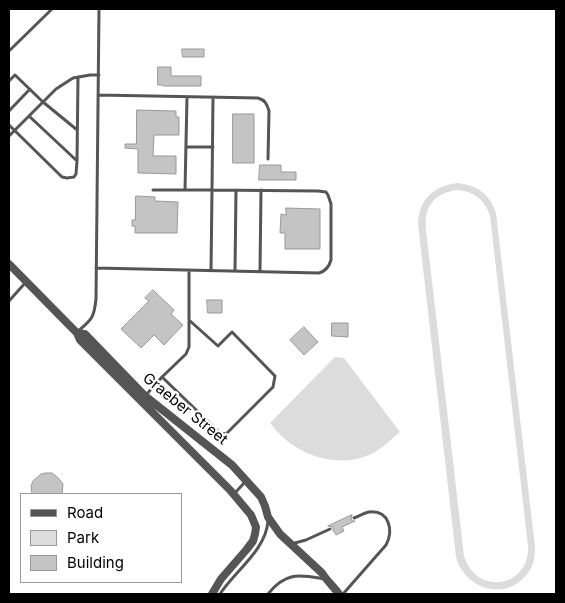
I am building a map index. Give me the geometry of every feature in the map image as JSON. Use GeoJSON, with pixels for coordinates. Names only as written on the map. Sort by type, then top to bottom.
{"type":"FeatureCollection","features":[{"type":"Feature","properties":{"kind":"street","name":"Graeber Street"},"geometry":{"type":"LineString","coordinates":[[9,264],[77,333],[80,340],[234,494],[250,515],[256,527],[253,540],[221,579],[212,594]]}},
{"type":"Feature","properties":{"kind":"street","name":"Graeber Street"},"geometry":{"type":"LineString","coordinates":[[77,333],[85,334],[145,396],[232,465],[261,497],[268,517],[280,534],[322,573],[326,580],[341,594]]}},
{"type":"Feature","properties":{"kind":"lane"},"geometry":{"type":"LineString","coordinates":[[9,51],[52,9]]}},
{"type":"Feature","properties":{"kind":"lane"},"geometry":{"type":"LineString","coordinates":[[77,333],[92,318],[95,311],[99,9]]}},
{"type":"Feature","properties":{"kind":"lane"},"geometry":{"type":"LineString","coordinates":[[9,82],[16,75],[43,102],[77,130]]}},
{"type":"Feature","properties":{"kind":"lane"},"geometry":{"type":"LineString","coordinates":[[9,136],[56,89],[73,78],[99,75]]}},
{"type":"Feature","properties":{"kind":"lane"},"geometry":{"type":"LineString","coordinates":[[9,125],[62,177],[74,177],[77,161],[78,77]]}},
{"type":"Feature","properties":{"kind":"lane"},"geometry":{"type":"LineString","coordinates":[[9,111],[30,89]]}},
{"type":"Feature","properties":{"kind":"lane"},"geometry":{"type":"LineString","coordinates":[[98,95],[258,98],[263,100],[269,111],[268,159]]}},
{"type":"Feature","properties":{"kind":"lane"},"geometry":{"type":"LineString","coordinates":[[186,190],[187,97]]}},
{"type":"Feature","properties":{"kind":"lane"},"geometry":{"type":"LineString","coordinates":[[211,270],[213,97]]}},
{"type":"Feature","properties":{"kind":"lane"},"geometry":{"type":"LineString","coordinates":[[29,116],[77,161]]}},
{"type":"Feature","properties":{"kind":"lane"},"geometry":{"type":"LineString","coordinates":[[186,147],[213,147]]}},
{"type":"Feature","properties":{"kind":"lane"},"geometry":{"type":"LineString","coordinates":[[96,268],[260,272],[319,272],[328,268],[331,260],[331,204],[326,192],[153,190]]}},
{"type":"Feature","properties":{"kind":"lane"},"geometry":{"type":"LineString","coordinates":[[234,271],[236,190]]}},
{"type":"Feature","properties":{"kind":"lane"},"geometry":{"type":"LineString","coordinates":[[260,272],[261,190]]}},
{"type":"Feature","properties":{"kind":"lane"},"geometry":{"type":"LineString","coordinates":[[145,396],[162,376],[186,354],[189,347],[189,270]]}},
{"type":"Feature","properties":{"kind":"lane"},"geometry":{"type":"LineString","coordinates":[[9,302],[26,282]]}},
{"type":"Feature","properties":{"kind":"lane"},"geometry":{"type":"LineString","coordinates":[[162,376],[220,433],[226,434],[274,387],[275,376],[232,332],[218,346],[189,320]]}},
{"type":"Feature","properties":{"kind":"lane"},"geometry":{"type":"LineString","coordinates":[[234,494],[246,480]]}},
{"type":"Feature","properties":{"kind":"lane"},"geometry":{"type":"LineString","coordinates":[[341,594],[386,545],[390,538],[390,525],[381,515],[375,512],[368,512],[354,518]]}},
{"type":"Feature","properties":{"kind":"lane"},"geometry":{"type":"LineString","coordinates":[[220,594],[262,543],[268,528],[268,517]]}},
{"type":"Feature","properties":{"kind":"lane"},"geometry":{"type":"LineString","coordinates":[[291,544],[306,540],[330,529]]}},
{"type":"Feature","properties":{"kind":"lane"},"geometry":{"type":"LineString","coordinates":[[268,594],[279,583],[293,576],[302,575],[326,580]]}},
{"type":"Feature","properties":{"kind":"green space"},"geometry":{"type":"Polygon","coordinates":[[[457,183],[477,188],[490,201],[496,213],[535,547],[534,560],[528,573],[519,582],[509,587],[498,589],[477,584],[468,578],[456,557],[418,224],[421,207],[429,195],[441,187],[457,183]],[[462,191],[448,192],[436,198],[429,208],[426,230],[464,556],[470,569],[479,577],[501,582],[512,578],[521,571],[526,560],[528,546],[490,216],[485,205],[478,197],[462,191]]]}},
{"type":"Feature","properties":{"kind":"green space"},"geometry":{"type":"Polygon","coordinates":[[[335,357],[344,358],[400,432],[385,445],[369,455],[341,461],[314,456],[302,450],[279,434],[270,423],[335,357]]]}},
{"type":"Feature","properties":{"kind":"building"},"geometry":{"type":"Polygon","coordinates":[[[182,49],[204,49],[204,57],[183,57],[182,49]]]}},
{"type":"Feature","properties":{"kind":"building"},"geometry":{"type":"Polygon","coordinates":[[[158,67],[171,67],[171,76],[201,76],[201,86],[158,85],[158,67]]]}},
{"type":"Feature","properties":{"kind":"building"},"geometry":{"type":"Polygon","coordinates":[[[137,110],[176,111],[176,117],[179,117],[179,135],[154,135],[153,156],[176,156],[176,174],[138,173],[138,149],[125,148],[125,144],[136,144],[137,110]]]}},
{"type":"Feature","properties":{"kind":"building"},"geometry":{"type":"Polygon","coordinates":[[[233,114],[254,114],[254,163],[233,163],[233,114]]]}},
{"type":"Feature","properties":{"kind":"building"},"geometry":{"type":"Polygon","coordinates":[[[260,165],[281,165],[281,172],[296,172],[296,180],[259,180],[260,165]]]}},
{"type":"Feature","properties":{"kind":"building"},"geometry":{"type":"Polygon","coordinates":[[[136,196],[155,197],[155,201],[178,202],[177,233],[135,233],[135,226],[132,226],[132,220],[135,220],[136,196]]]}},
{"type":"Feature","properties":{"kind":"building"},"geometry":{"type":"Polygon","coordinates":[[[286,208],[320,209],[320,249],[285,249],[285,233],[280,233],[281,214],[286,215],[286,208]]]}},
{"type":"Feature","properties":{"kind":"building"},"geometry":{"type":"Polygon","coordinates":[[[153,290],[174,310],[171,314],[183,325],[164,345],[154,335],[141,348],[121,329],[149,301],[145,298],[153,290]]]}},
{"type":"Feature","properties":{"kind":"building"},"geometry":{"type":"Polygon","coordinates":[[[207,300],[222,300],[222,313],[208,313],[207,300]]]}},
{"type":"Feature","properties":{"kind":"building"},"geometry":{"type":"Polygon","coordinates":[[[332,323],[348,323],[348,337],[332,336],[332,323]]]}},
{"type":"Feature","properties":{"kind":"building"},"geometry":{"type":"Polygon","coordinates":[[[304,327],[318,342],[304,355],[290,340],[304,327]]]}},
{"type":"Feature","properties":{"kind":"building"},"geometry":{"type":"Polygon","coordinates":[[[52,473],[56,476],[63,484],[62,493],[32,493],[31,486],[33,481],[41,474],[52,473]]]}},
{"type":"Feature","properties":{"kind":"building"},"geometry":{"type":"Polygon","coordinates":[[[352,515],[352,521],[355,521],[342,527],[344,531],[336,535],[333,527],[328,526],[352,515]]]}}]}
